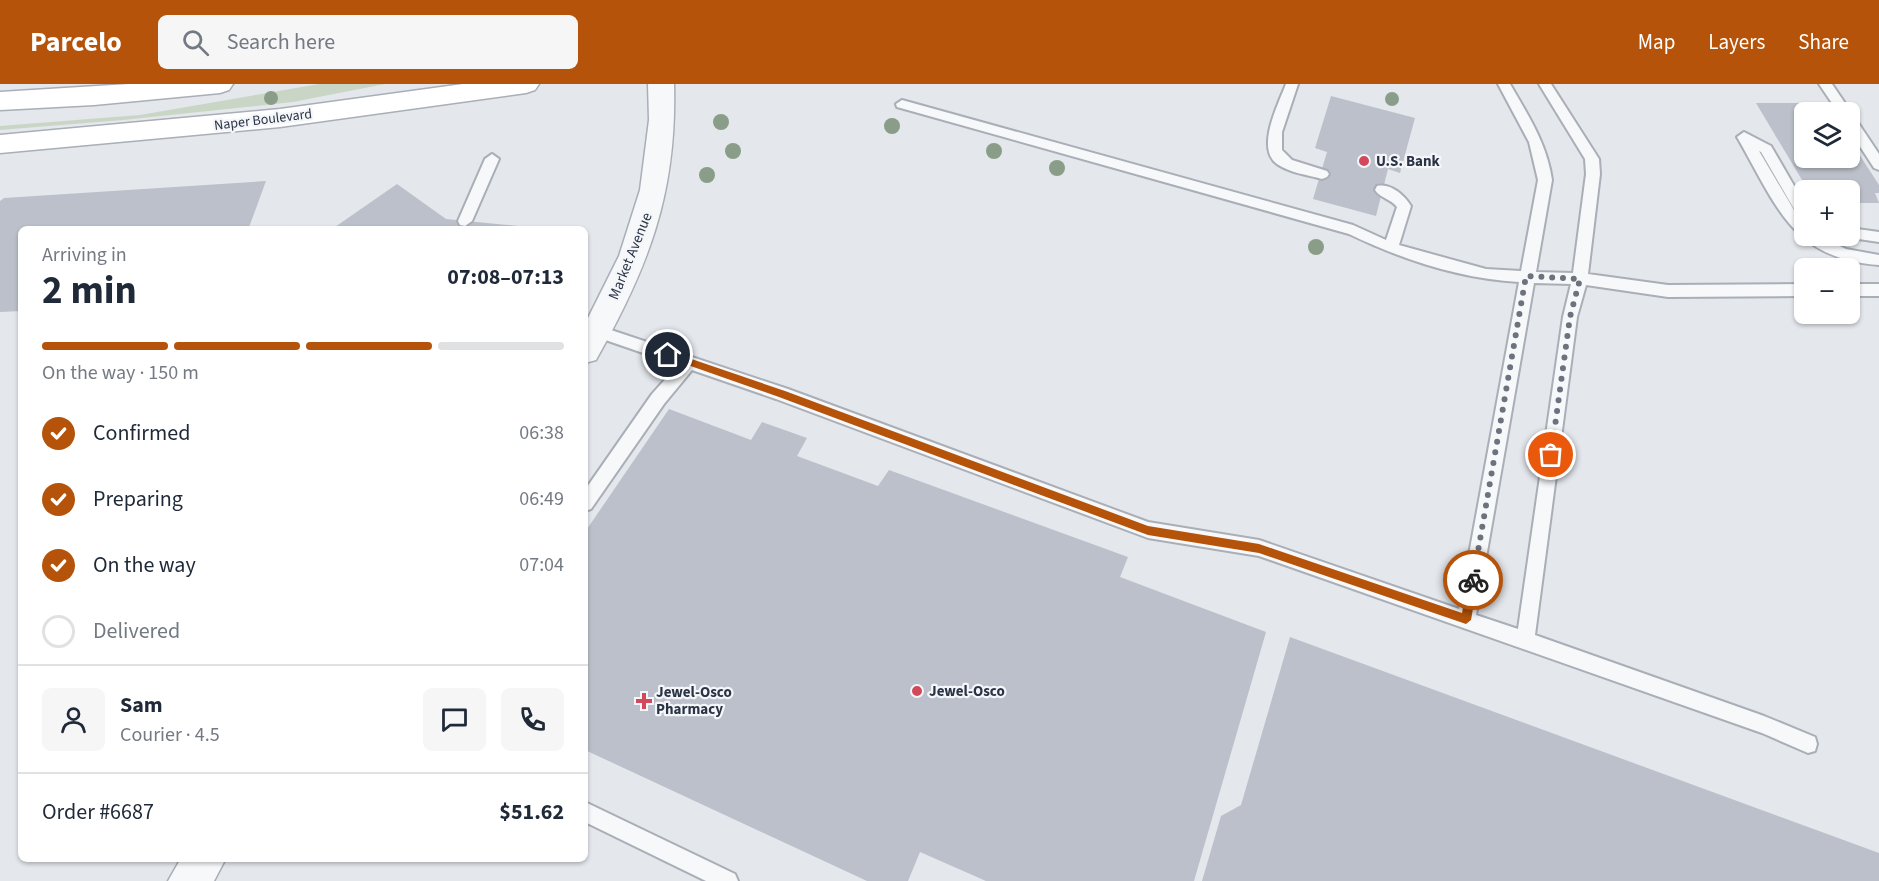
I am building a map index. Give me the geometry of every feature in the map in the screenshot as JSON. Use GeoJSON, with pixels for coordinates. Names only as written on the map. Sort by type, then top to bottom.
{"type":"FeatureCollection","features":[{"type":"Feature","properties":{"kind":"main road"},"geometry":{"type":"LineString","coordinates":[[0,101],[94,96],[220,84]]}},
{"type":"Feature","properties":{"kind":"main road","name":"Naper Boulevard"},"geometry":{"type":"LineString","coordinates":[[0,144],[280,118],[526,84]]}},
{"type":"Feature","properties":{"kind":"street","name":"Market Avenue"},"geometry":{"type":"LineString","coordinates":[[591,341],[620,289],[646,224],[660,152],[661,84]]}},
{"type":"Feature","properties":{"kind":"street"},"geometry":{"type":"LineString","coordinates":[[188,881],[203,862]]}},
{"type":"Feature","properties":{"kind":"lane"},"geometry":{"type":"LineString","coordinates":[[1292,84],[1275,132],[1274,148],[1278,157],[1322,174]]}},
{"type":"Feature","properties":{"kind":"lane"},"geometry":{"type":"LineString","coordinates":[[1466,620],[1545,180],[1543,160],[1536,139],[1504,84]]}},
{"type":"Feature","properties":{"kind":"lane"},"geometry":{"type":"LineString","coordinates":[[1526,640],[1570,317],[1580,279],[1593,174],[1592,159],[1545,84]]}},
{"type":"Feature","properties":{"kind":"lane"},"geometry":{"type":"LineString","coordinates":[[1825,84],[1837,102]]}},
{"type":"Feature","properties":{"kind":"lane"},"geometry":{"type":"LineString","coordinates":[[902,104],[1353,230],[1391,248],[1486,274],[1580,279],[1668,291],[1794,290]]}},
{"type":"Feature","properties":{"kind":"lane"},"geometry":{"type":"LineString","coordinates":[[1794,197],[1766,149],[1744,136],[1794,220]]}},
{"type":"Feature","properties":{"kind":"lane"},"geometry":{"type":"LineString","coordinates":[[1860,136],[1879,165]]}},
{"type":"Feature","properties":{"kind":"lane"},"geometry":{"type":"LineString","coordinates":[[465,221],[492,159]]}},
{"type":"Feature","properties":{"kind":"lane"},"geometry":{"type":"LineString","coordinates":[[1382,190],[1397,197],[1404,206],[1391,248]]}},
{"type":"Feature","properties":{"kind":"lane"},"geometry":{"type":"LineString","coordinates":[[1860,234],[1879,237]]}},
{"type":"Feature","properties":{"kind":"lane"},"geometry":{"type":"LineString","coordinates":[[1827,246],[1844,255],[1862,260],[1879,260]]}},
{"type":"Feature","properties":{"kind":"lane"},"geometry":{"type":"LineString","coordinates":[[1860,290],[1879,290]]}},
{"type":"Feature","properties":{"kind":"lane"},"geometry":{"type":"LineString","coordinates":[[591,341],[690,362],[1148,530],[1259,548],[1526,640],[1808,744]]}},
{"type":"Feature","properties":{"kind":"lane"},"geometry":{"type":"LineString","coordinates":[[588,500],[653,405],[690,362]]}},
{"type":"Feature","properties":{"kind":"lane"},"geometry":{"type":"LineString","coordinates":[[588,813],[728,881]]}},
{"type":"Feature","properties":{"kind":"green space"},"geometry":{"type":"Polygon","coordinates":[[[319,84],[385,84],[293,102],[0,130],[0,126],[140,115],[319,84]]]}},
{"type":"Feature","properties":{"kind":"building","name":"U.S. Bank"},"geometry":{"type":"Polygon","coordinates":[[[1331,96],[1415,118],[1400,173],[1388,169],[1376,216],[1313,199],[1327,152],[1315,148],[1331,96]]]}},
{"type":"Feature","properties":{"kind":"building"},"geometry":{"type":"Polygon","coordinates":[[[1756,103],[1794,103],[1794,167],[1756,103]]]}},
{"type":"Feature","properties":{"kind":"building"},"geometry":{"type":"Polygon","coordinates":[[[1860,156],[1879,185],[1879,193],[1875,193],[1879,203],[1860,203],[1860,180],[1802,180],[1795,168],[1860,168],[1860,156]]]}},
{"type":"Feature","properties":{"kind":"building"},"geometry":{"type":"Polygon","coordinates":[[[266,181],[249,226],[18,226],[18,311],[0,312],[0,201],[4,198],[266,181]]]}},
{"type":"Feature","properties":{"kind":"building"},"geometry":{"type":"Polygon","coordinates":[[[397,184],[446,219],[517,226],[336,226],[397,184]]]}},
{"type":"Feature","properties":{"kind":"building","name":"Jewel-Osco"},"geometry":{"type":"Polygon","coordinates":[[[669,409],[751,440],[762,422],[807,438],[797,456],[878,486],[889,470],[1128,557],[1120,577],[1266,632],[1194,881],[986,881],[920,852],[908,881],[867,881],[588,751],[588,528],[669,409]]]}},
{"type":"Feature","properties":{"kind":"building"},"geometry":{"type":"Polygon","coordinates":[[[1290,637],[1879,853],[1879,881],[1202,881],[1221,816],[1241,805],[1290,637]]]}},
{"type":"Feature","properties":{"kind":"way so far"},"geometry":{"type":"LineString","coordinates":[[1473,580],[1526,276],[1580,279],[1570,317],[1551,455]]}},
{"type":"Feature","properties":{"kind":"place","name":"U.S. Bank"},"geometry":{"type":"Point","coordinates":[1364,161]}},
{"type":"Feature","properties":{"kind":"place","name":"Jewel-Osco"},"geometry":{"type":"Point","coordinates":[917,691]}},
{"type":"Feature","properties":{"kind":"place","name":"Jewel-Osco Pharmacy"},"geometry":{"type":"Point","coordinates":[644,701]}},
{"type":"Feature","properties":{"kind":"route"},"geometry":{"type":"LineString","coordinates":[[668,355],[782,394],[1148,530],[1259,548],[1466,620],[1473,580]]}}]}
